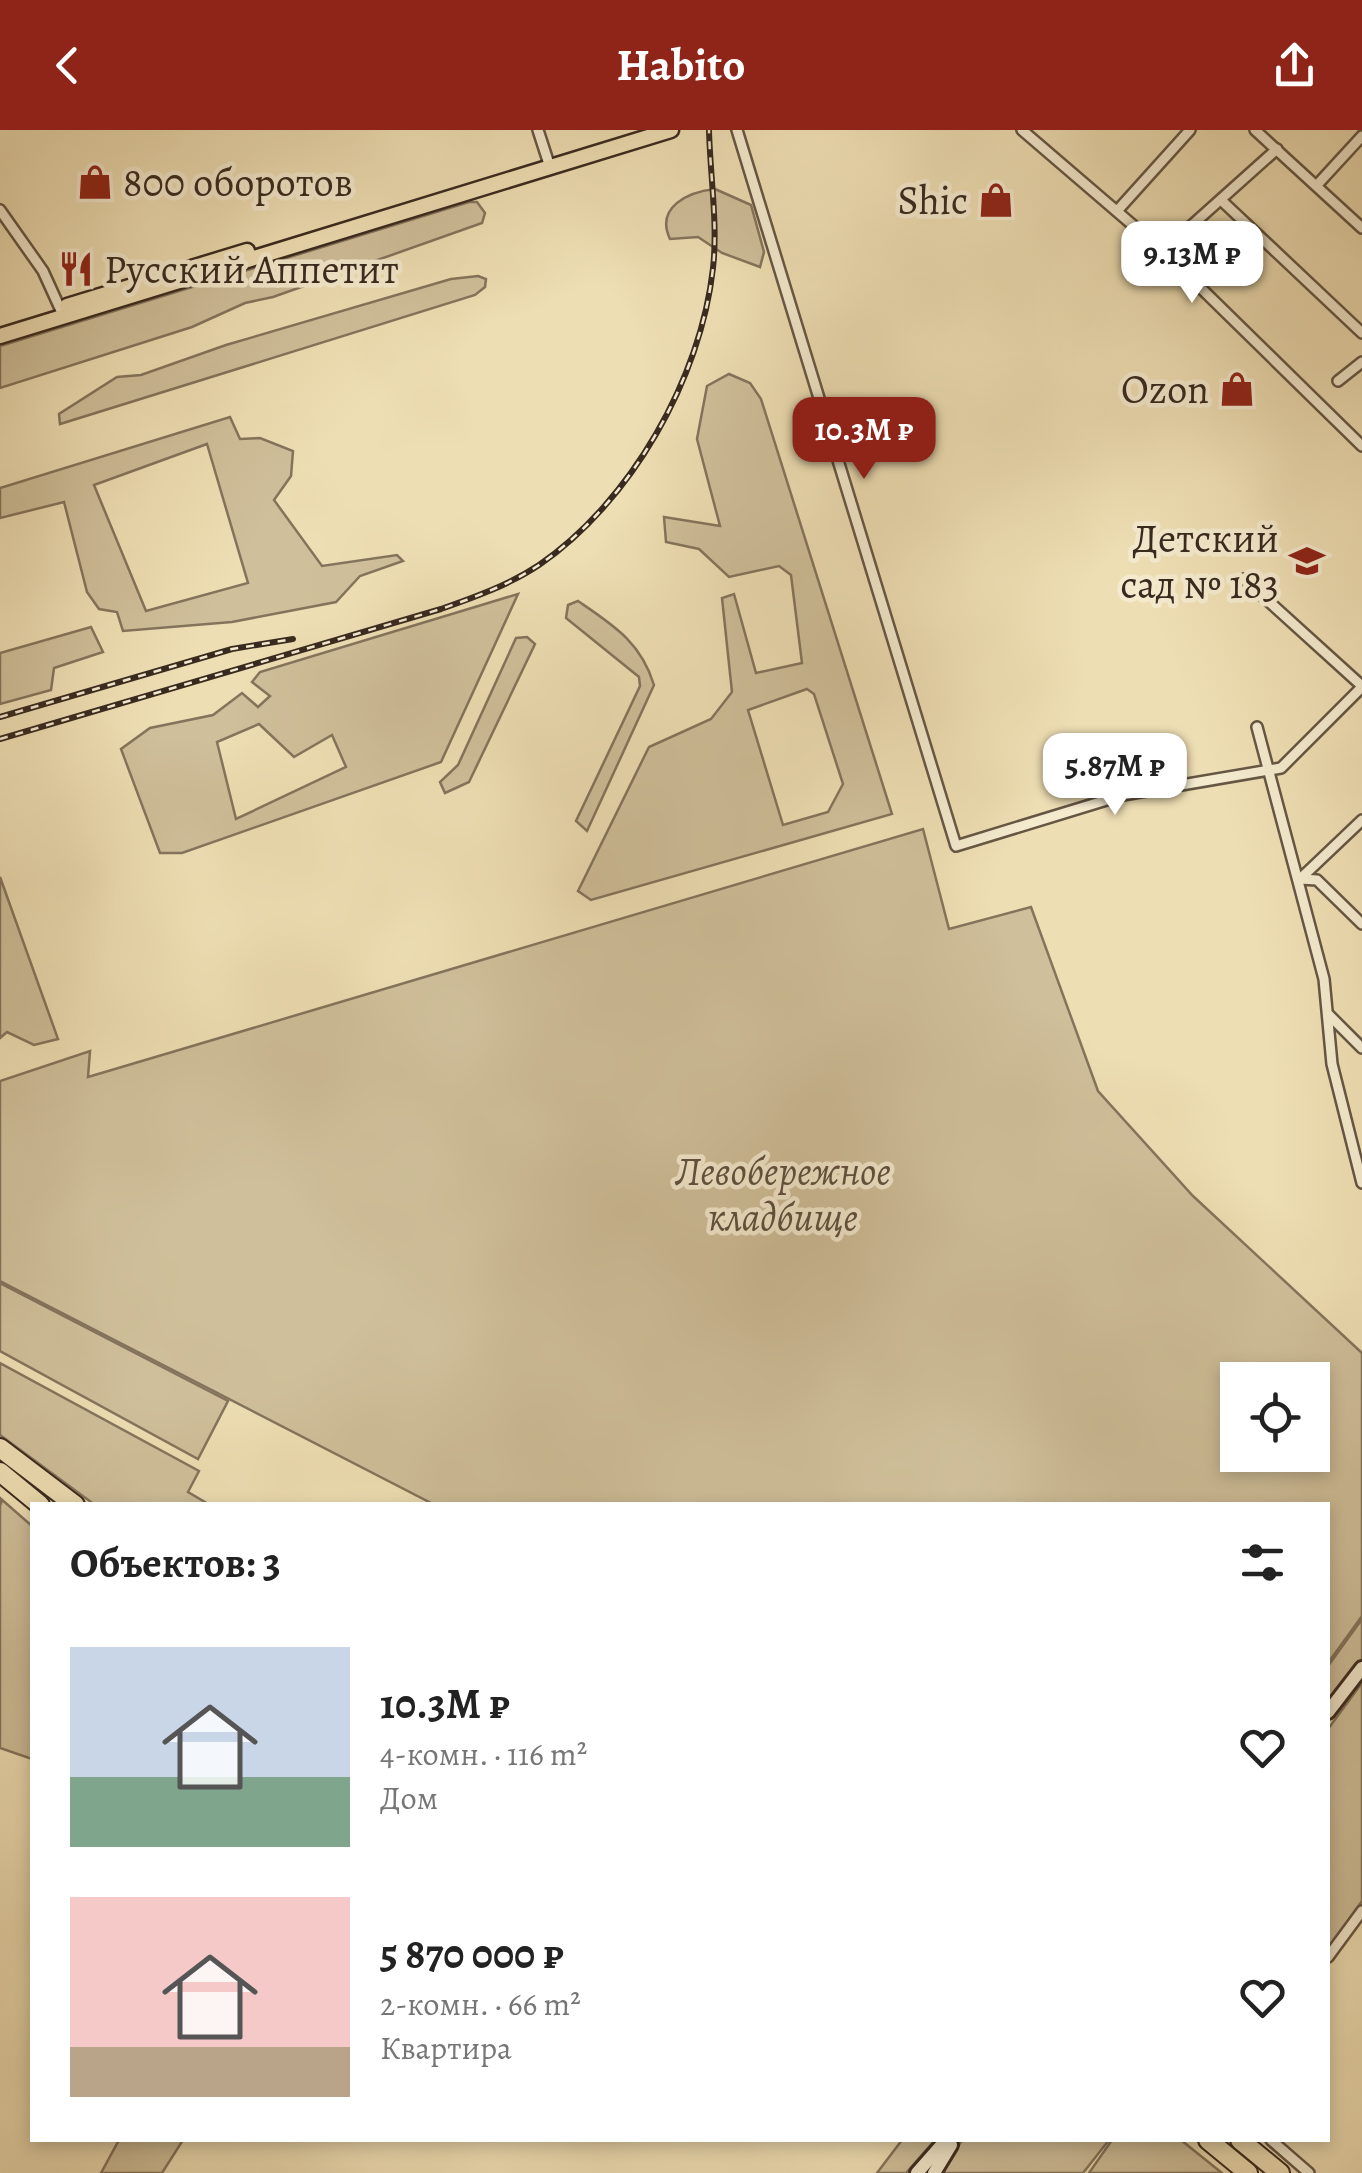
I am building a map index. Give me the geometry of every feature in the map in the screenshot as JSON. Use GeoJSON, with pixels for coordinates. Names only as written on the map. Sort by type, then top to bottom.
{"type":"FeatureCollection","features":[{"type":"Feature","properties":{"kind":"highway"},"geometry":{"type":"LineString","coordinates":[[0,1448],[70,1502]]}},
{"type":"Feature","properties":{"kind":"highway"},"geometry":{"type":"LineString","coordinates":[[0,1472],[36,1502]]}},
{"type":"Feature","properties":{"kind":"highway"},"geometry":{"type":"LineString","coordinates":[[1210,2142],[1248,2173]]}},
{"type":"Feature","properties":{"kind":"highway"},"geometry":{"type":"LineString","coordinates":[[1242,2142],[1280,2173]]}},
{"type":"Feature","properties":{"kind":"main road"},"geometry":{"type":"LineString","coordinates":[[549,163],[640,130]]}},
{"type":"Feature","properties":{"kind":"main road"},"geometry":{"type":"LineString","coordinates":[[0,327],[62,312],[549,163],[671,130]]}},
{"type":"Feature","properties":{"kind":"main road"},"geometry":{"type":"LineString","coordinates":[[0,336],[62,312]]}},
{"type":"Feature","properties":{"kind":"street"},"geometry":{"type":"LineString","coordinates":[[538,130],[549,163]]}},
{"type":"Feature","properties":{"kind":"street"},"geometry":{"type":"LineString","coordinates":[[737,130],[956,846],[1123,795],[1271,772],[1290,763],[1362,687],[1244,579]]}},
{"type":"Feature","properties":{"kind":"street"},"geometry":{"type":"LineString","coordinates":[[1022,130],[1163,251],[1362,446]]}},
{"type":"Feature","properties":{"kind":"street"},"geometry":{"type":"LineString","coordinates":[[1118,211],[1190,130]]}},
{"type":"Feature","properties":{"kind":"street"},"geometry":{"type":"LineString","coordinates":[[1255,130],[1362,228]]}},
{"type":"Feature","properties":{"kind":"street"},"geometry":{"type":"LineString","coordinates":[[1317,186],[1362,136]]}},
{"type":"Feature","properties":{"kind":"street"},"geometry":{"type":"LineString","coordinates":[[1163,251],[1277,150]]}},
{"type":"Feature","properties":{"kind":"street"},"geometry":{"type":"LineString","coordinates":[[1220,200],[1362,333]]}},
{"type":"Feature","properties":{"kind":"street"},"geometry":{"type":"LineString","coordinates":[[0,210],[43,271],[62,312]]}},
{"type":"Feature","properties":{"kind":"street"},"geometry":{"type":"LineString","coordinates":[[1338,380],[1362,362]]}},
{"type":"Feature","properties":{"kind":"street"},"geometry":{"type":"LineString","coordinates":[[1257,727],[1324,979],[1332,1064],[1362,1183]]}},
{"type":"Feature","properties":{"kind":"street"},"geometry":{"type":"LineString","coordinates":[[1300,879],[1362,820]]}},
{"type":"Feature","properties":{"kind":"street"},"geometry":{"type":"LineString","coordinates":[[1300,879],[1317,880],[1362,924]]}},
{"type":"Feature","properties":{"kind":"street"},"geometry":{"type":"LineString","coordinates":[[1327,1013],[1362,1048]]}},
{"type":"Feature","properties":{"kind":"street"},"geometry":{"type":"LineString","coordinates":[[1330,1709],[1362,1668]]}},
{"type":"Feature","properties":{"kind":"street"},"geometry":{"type":"LineString","coordinates":[[1330,1954],[1362,1911]]}},
{"type":"Feature","properties":{"kind":"street"},"geometry":{"type":"LineString","coordinates":[[917,2173],[944,2142]]}},
{"type":"Feature","properties":{"kind":"street"},"geometry":{"type":"LineString","coordinates":[[934,2173],[953,2142]]}},
{"type":"Feature","properties":{"kind":"street"},"geometry":{"type":"LineString","coordinates":[[1273,2142],[1310,2173]]}},
{"type":"Feature","properties":{"kind":"green space"},"geometry":{"type":"Polygon","coordinates":[[[715,189],[751,205],[764,252],[760,267],[722,253],[698,237],[670,239],[667,218],[677,203],[715,189]]]}},
{"type":"Feature","properties":{"kind":"green space"},"geometry":{"type":"Polygon","coordinates":[[[477,202],[485,213],[482,223],[273,297],[245,303],[192,327],[0,388],[0,346],[477,202]]]}},
{"type":"Feature","properties":{"kind":"green space"},"geometry":{"type":"Polygon","coordinates":[[[451,279],[486,279],[485,287],[475,295],[60,424],[59,414],[117,377],[141,375],[226,345],[451,279]]]}},
{"type":"Feature","properties":{"kind":"green space"},"geometry":{"type":"Polygon","coordinates":[[[729,374],[750,383],[761,399],[892,814],[591,900],[578,891],[649,747],[711,719],[732,692],[722,598],[734,594],[756,673],[802,663],[791,575],[779,566],[729,577],[699,549],[666,542],[664,517],[720,526],[697,439],[707,386],[729,374]],[[807,689],[748,710],[783,825],[828,812],[843,784],[814,694],[807,689]]]}},
{"type":"Feature","properties":{"kind":"green space"},"geometry":{"type":"Polygon","coordinates":[[[230,417],[240,439],[260,438],[293,451],[291,476],[274,500],[322,566],[397,555],[403,561],[360,576],[336,602],[232,622],[123,631],[117,612],[99,609],[87,592],[64,502],[0,518],[0,488],[230,417]],[[207,444],[94,485],[146,611],[248,583],[207,444]]]}},
{"type":"Feature","properties":{"kind":"green space"},"geometry":{"type":"Polygon","coordinates":[[[518,594],[441,762],[182,853],[160,853],[121,749],[150,728],[213,715],[242,693],[258,707],[270,696],[252,682],[260,672],[518,594]],[[259,724],[217,742],[236,819],[346,767],[332,735],[294,757],[259,724]]]}},
{"type":"Feature","properties":{"kind":"green space"},"geometry":{"type":"Polygon","coordinates":[[[578,601],[633,646],[654,685],[587,831],[576,821],[640,686],[639,677],[566,618],[568,605],[578,601]]]}},
{"type":"Feature","properties":{"kind":"green space"},"geometry":{"type":"Polygon","coordinates":[[[91,627],[103,652],[54,668],[51,690],[0,704],[0,653],[91,627]]]}},
{"type":"Feature","properties":{"kind":"green space"},"geometry":{"type":"Polygon","coordinates":[[[527,637],[535,644],[469,782],[445,793],[440,782],[458,765],[516,638],[527,637]]]}},
{"type":"Feature","properties":{"kind":"green space","name":"Левобережное кладбище"},"geometry":{"type":"Polygon","coordinates":[[[923,829],[949,929],[1031,907],[1098,1091],[1193,1196],[1362,1353],[1362,1616],[1330,1660],[1330,1502],[429,1502],[0,1281],[0,1081],[90,1051],[88,1077],[923,829]]]}},
{"type":"Feature","properties":{"kind":"green space"},"geometry":{"type":"Polygon","coordinates":[[[0,877],[58,1039],[34,1045],[7,1032],[0,1038],[0,877]]]}},
{"type":"Feature","properties":{"kind":"green space"},"geometry":{"type":"Polygon","coordinates":[[[0,1283],[228,1401],[198,1459],[0,1351],[0,1283]]]}},
{"type":"Feature","properties":{"kind":"green space"},"geometry":{"type":"Polygon","coordinates":[[[0,1363],[199,1471],[188,1492],[205,1502],[91,1502],[0,1435],[0,1363]]]}},
{"type":"Feature","properties":{"kind":"green space"},"geometry":{"type":"Polygon","coordinates":[[[0,1498],[30,1524],[30,1758],[0,1748],[0,1498]]]}},
{"type":"Feature","properties":{"kind":"green space"},"geometry":{"type":"Polygon","coordinates":[[[1362,1619],[1362,1661],[1330,1702],[1330,1663],[1362,1619]]]}},
{"type":"Feature","properties":{"kind":"green space"},"geometry":{"type":"Polygon","coordinates":[[[1362,1683],[1362,1901],[1330,1946],[1330,1726],[1362,1683]]]}},
{"type":"Feature","properties":{"kind":"green space"},"geometry":{"type":"Polygon","coordinates":[[[118,2142],[182,2142],[162,2173],[101,2173],[118,2142]]]}},
{"type":"Feature","properties":{"kind":"green space"},"geometry":{"type":"Polygon","coordinates":[[[900,2142],[933,2142],[906,2173],[877,2173],[900,2142]]]}},
{"type":"Feature","properties":{"kind":"green space"},"geometry":{"type":"Polygon","coordinates":[[[961,2142],[1107,2142],[1083,2173],[942,2173],[961,2142]]]}},
{"type":"Feature","properties":{"kind":"green space"},"geometry":{"type":"Polygon","coordinates":[[[1111,2142],[1183,2142],[1222,2173],[1089,2173],[1111,2142]]]}},
{"type":"Feature","properties":{"kind":"waterway"},"geometry":{"type":"LineString","coordinates":[[0,1505],[2,1501]]}},
{"type":"Feature","properties":{"kind":"railway"},"geometry":{"type":"LineString","coordinates":[[0,739],[441,609],[516,579],[572,539],[603,507],[656,434],[694,352],[713,268],[709,130]]}},
{"type":"Feature","properties":{"kind":"railway"},"geometry":{"type":"LineString","coordinates":[[0,717],[232,649],[293,639]]}},
{"type":"Feature","properties":{"kind":"place","name":"800 оборотов"},"geometry":{"type":"Point","coordinates":[95,182]}},
{"type":"Feature","properties":{"kind":"place","name":"Shic"},"geometry":{"type":"Point","coordinates":[996,200]}},
{"type":"Feature","properties":{"kind":"place","name":"Русский Аппетит"},"geometry":{"type":"Point","coordinates":[76,269]}},
{"type":"Feature","properties":{"kind":"place","name":"Ozon"},"geometry":{"type":"Point","coordinates":[1237,389]}},
{"type":"Feature","properties":{"kind":"place","name":"Детский сад № 183"},"geometry":{"type":"Point","coordinates":[1307,561]}}]}
